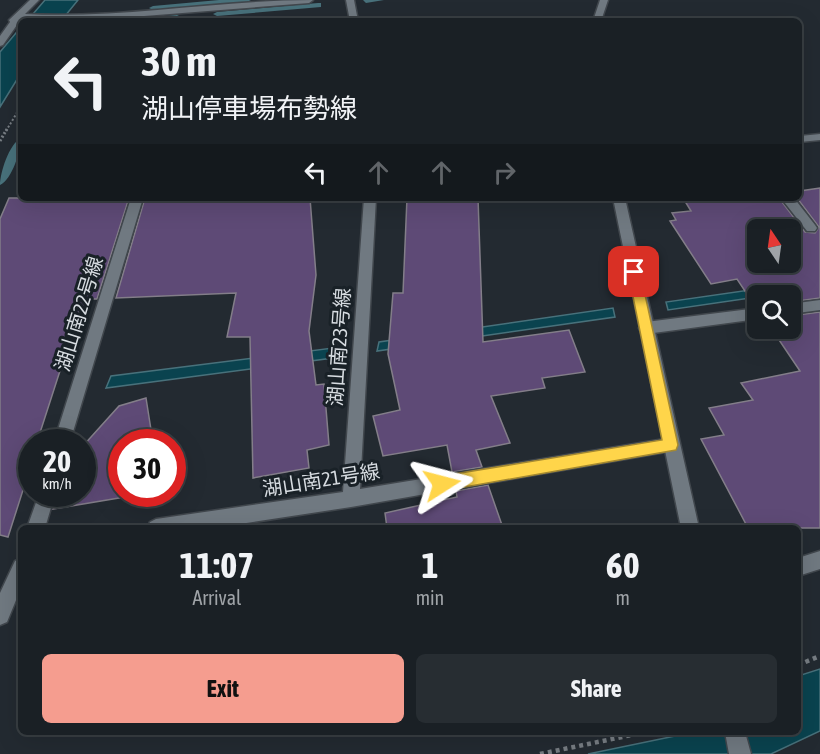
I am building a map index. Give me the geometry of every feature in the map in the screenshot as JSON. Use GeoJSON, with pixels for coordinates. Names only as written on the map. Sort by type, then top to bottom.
{"type":"FeatureCollection","features":[{"type":"Feature","properties":{"kind":"street"},"geometry":{"type":"LineString","coordinates":[[0,27],[18,16],[35,0]]}},
{"type":"Feature","properties":{"kind":"street"},"geometry":{"type":"LineString","coordinates":[[84,18],[309,0]]}},
{"type":"Feature","properties":{"kind":"street"},"geometry":{"type":"LineString","coordinates":[[350,0],[353,18]]}},
{"type":"Feature","properties":{"kind":"street"},"geometry":{"type":"LineString","coordinates":[[598,18],[604,0]]}},
{"type":"Feature","properties":{"kind":"street"},"geometry":{"type":"LineString","coordinates":[[196,18],[197,9]]}},
{"type":"Feature","properties":{"kind":"street"},"geometry":{"type":"LineString","coordinates":[[18,16],[50,18]]}},
{"type":"Feature","properties":{"kind":"street"},"geometry":{"type":"LineString","coordinates":[[0,43],[18,16]]}},
{"type":"Feature","properties":{"kind":"street"},"geometry":{"type":"LineString","coordinates":[[802,139],[820,137]]}},
{"type":"Feature","properties":{"kind":"street","name":"湖山南22号線"},"geometry":{"type":"LineString","coordinates":[[66,429],[136,201]]}},
{"type":"Feature","properties":{"kind":"street","name":"湖山南23号線"},"geometry":{"type":"LineString","coordinates":[[351,499],[370,201]]}},
{"type":"Feature","properties":{"kind":"street"},"geometry":{"type":"LineString","coordinates":[[620,201],[689,525]]}},
{"type":"Feature","properties":{"kind":"street"},"geometry":{"type":"LineString","coordinates":[[789,201],[811,228]]}},
{"type":"Feature","properties":{"kind":"street"},"geometry":{"type":"LineString","coordinates":[[801,308],[820,305]]}},
{"type":"Feature","properties":{"kind":"street"},"geometry":{"type":"LineString","coordinates":[[646,328],[747,314]]}},
{"type":"Feature","properties":{"kind":"street","name":"湖山南21号線"},"geometry":{"type":"LineString","coordinates":[[176,525],[351,499],[671,445]]}},
{"type":"Feature","properties":{"kind":"street"},"geometry":{"type":"LineString","coordinates":[[37,525],[42,507]]}},
{"type":"Feature","properties":{"kind":"street"},"geometry":{"type":"LineString","coordinates":[[801,566],[820,560]]}},
{"type":"Feature","properties":{"kind":"street"},"geometry":{"type":"LineString","coordinates":[[0,615],[18,574]]}},
{"type":"Feature","properties":{"kind":"street"},"geometry":{"type":"LineString","coordinates":[[736,735],[740,754]]}},
{"type":"Feature","properties":{"kind":"path"},"geometry":{"type":"LineString","coordinates":[[0,141],[18,111]]}},
{"type":"Feature","properties":{"kind":"path"},"geometry":{"type":"LineString","coordinates":[[801,664],[820,656]]}},
{"type":"Feature","properties":{"kind":"path"},"geometry":{"type":"LineString","coordinates":[[540,754],[632,735]]}},
{"type":"Feature","properties":{"kind":"water"},"geometry":{"type":"Polygon","coordinates":[[[45,0],[78,0],[63,18],[30,18],[45,0]]]}},
{"type":"Feature","properties":{"kind":"water"},"geometry":{"type":"Polygon","coordinates":[[[18,31],[18,78],[0,107],[0,52],[18,31]]]}},
{"type":"Feature","properties":{"kind":"water"},"geometry":{"type":"Polygon","coordinates":[[[820,280],[801,285],[785,285],[820,280]]]}},
{"type":"Feature","properties":{"kind":"water"},"geometry":{"type":"Polygon","coordinates":[[[747,290],[747,298],[668,310],[666,302],[747,290]]]}},
{"type":"Feature","properties":{"kind":"water"},"geometry":{"type":"Polygon","coordinates":[[[613,308],[615,317],[377,351],[379,342],[613,308]]]}},
{"type":"Feature","properties":{"kind":"water"},"geometry":{"type":"Polygon","coordinates":[[[333,348],[333,358],[106,388],[111,376],[333,348]]]}},
{"type":"Feature","properties":{"kind":"water"},"geometry":{"type":"Polygon","coordinates":[[[820,669],[820,731],[771,754],[588,754],[677,735],[801,735],[801,675],[820,669]]]}},
{"type":"Feature","properties":{"kind":"building"},"geometry":{"type":"Polygon","coordinates":[[[820,188],[820,298],[801,301],[801,285],[747,285],[747,294],[737,279],[711,284],[670,221],[676,220],[672,213],[691,211],[685,201],[781,201],[795,219],[747,219],[747,273],[801,273],[801,227],[805,232],[815,233],[819,227],[799,201],[802,201],[802,191],[820,188]]]}},
{"type":"Feature","properties":{"kind":"building"},"geometry":{"type":"Polygon","coordinates":[[[9,198],[18,198],[18,201],[128,201],[97,299],[88,299],[85,309],[80,309],[41,429],[18,429],[18,506],[8,537],[0,535],[0,219],[9,198]]]}},
{"type":"Feature","properties":{"kind":"building"},"geometry":{"type":"Polygon","coordinates":[[[144,201],[310,201],[316,275],[309,331],[316,385],[324,384],[329,445],[307,450],[309,468],[253,478],[250,337],[227,337],[236,293],[116,298],[144,201]]]}},
{"type":"Feature","properties":{"kind":"building"},"geometry":{"type":"Polygon","coordinates":[[[407,201],[478,201],[483,342],[569,330],[585,372],[542,378],[545,388],[491,396],[510,443],[476,450],[482,467],[452,472],[447,445],[383,456],[373,416],[400,410],[388,354],[393,293],[403,293],[407,201]]]}},
{"type":"Feature","properties":{"kind":"building"},"geometry":{"type":"Polygon","coordinates":[[[820,312],[820,528],[801,528],[801,525],[746,525],[701,439],[724,435],[709,408],[753,400],[741,383],[800,371],[778,339],[801,339],[801,315],[820,312]]]}},
{"type":"Feature","properties":{"kind":"building"},"geometry":{"type":"Polygon","coordinates":[[[146,398],[151,429],[108,429],[108,500],[96,502],[96,431],[119,406],[146,398]]]}},
{"type":"Feature","properties":{"kind":"building"},"geometry":{"type":"Polygon","coordinates":[[[488,485],[502,525],[387,525],[385,513],[457,497],[456,491],[488,485]]]}},
{"type":"Feature","properties":{"kind":"waterway"},"geometry":{"type":"LineString","coordinates":[[153,8],[247,0]]}},
{"type":"Feature","properties":{"kind":"waterway"},"geometry":{"type":"LineString","coordinates":[[366,1],[380,0]]}},
{"type":"Feature","properties":{"kind":"waterway"},"geometry":{"type":"LineString","coordinates":[[217,14],[318,5]]}},
{"type":"Feature","properties":{"kind":"waterway"},"geometry":{"type":"LineString","coordinates":[[166,18],[177,17]]}},
{"type":"Feature","properties":{"kind":"waterway"},"geometry":{"type":"LineString","coordinates":[[0,182],[18,147]]}},
{"type":"Feature","properties":{"kind":"route"},"geometry":{"type":"LineString","coordinates":[[442,484],[671,445],[634,272]]}}]}
